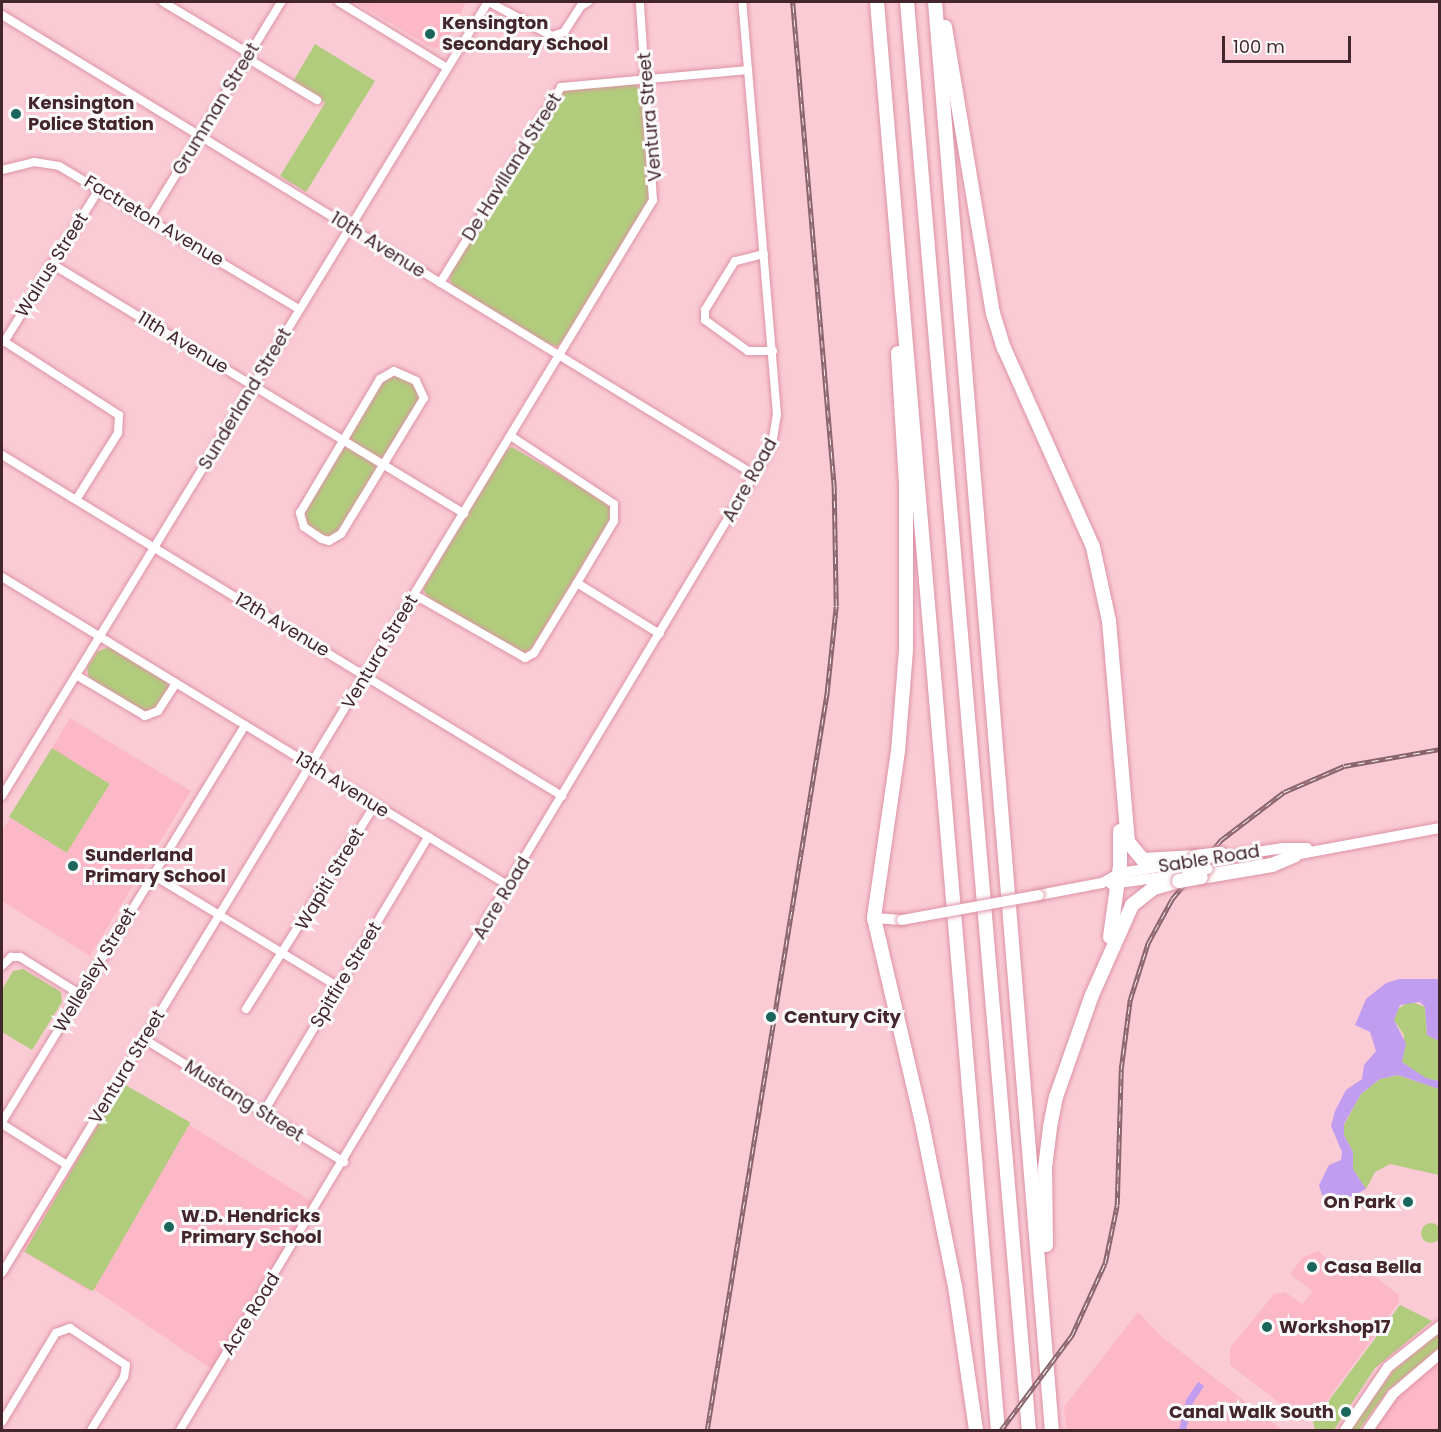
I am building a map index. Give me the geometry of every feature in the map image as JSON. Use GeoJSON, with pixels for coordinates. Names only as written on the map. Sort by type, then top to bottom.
{"type":"FeatureCollection","features":[{"type":"Feature","properties":{"kind":"highway"},"geometry":{"type":"LineString","coordinates":[[877,2],[998,1431]]}},
{"type":"Feature","properties":{"kind":"highway"},"geometry":{"type":"LineString","coordinates":[[907,2],[1029,1431]]}},
{"type":"Feature","properties":{"kind":"highway"},"geometry":{"type":"LineString","coordinates":[[935,2],[1052,1431]]}},
{"type":"Feature","properties":{"kind":"highway"},"geometry":{"type":"LineString","coordinates":[[941,2],[993,312],[1004,348],[1078,508],[1095,558],[1109,621],[1121,791],[1119,879],[1099,976]]}},
{"type":"Feature","properties":{"kind":"highway"},"geometry":{"type":"LineString","coordinates":[[887,123],[906,483],[906,650],[896,763],[876,925],[955,1286],[976,1431]]}},
{"type":"Feature","properties":{"kind":"highway"},"geometry":{"type":"LineString","coordinates":[[1121,791],[1132,851],[1153,862],[1222,856]]}},
{"type":"Feature","properties":{"kind":"highway"},"geometry":{"type":"LineString","coordinates":[[1044,1319],[1049,1293],[1045,1168],[1056,1097],[1099,976],[1132,905],[1154,888],[1182,877],[1272,865],[1295,855]]}},
{"type":"Feature","properties":{"kind":"main road","name":"Sable Road"},"geometry":{"type":"LineString","coordinates":[[1295,855],[1440,828]]}},
{"type":"Feature","properties":{"kind":"main road","name":"Sable Road"},"geometry":{"type":"LineString","coordinates":[[1222,856],[1282,848],[1319,849]]}},
{"type":"Feature","properties":{"kind":"main road","name":"Sable Road"},"geometry":{"type":"LineString","coordinates":[[876,925],[1039,896],[1194,860]]}},
{"type":"Feature","properties":{"kind":"main road","name":"Sable Road"},"geometry":{"type":"LineString","coordinates":[[1119,879],[1182,877]]}},
{"type":"Feature","properties":{"kind":"main road"},"geometry":{"type":"LineString","coordinates":[[1345,1431],[1388,1367],[1440,1326]]}},
{"type":"Feature","properties":{"kind":"main road"},"geometry":{"type":"LineString","coordinates":[[1368,1431],[1393,1394],[1440,1354]]}},
{"type":"Feature","properties":{"kind":"street"},"geometry":{"type":"LineString","coordinates":[[163,2],[317,100]]}},
{"type":"Feature","properties":{"kind":"street","name":"Grumman Street"},"geometry":{"type":"LineString","coordinates":[[150,217],[281,2]]}},
{"type":"Feature","properties":{"kind":"street"},"geometry":{"type":"LineString","coordinates":[[339,2],[447,68]]}},
{"type":"Feature","properties":{"kind":"street"},"geometry":{"type":"LineString","coordinates":[[488,2],[552,36],[564,32],[581,6],[588,2]]}},
{"type":"Feature","properties":{"kind":"street","name":"Sunderland Street"},"geometry":{"type":"LineString","coordinates":[[2,796],[488,2]]}},
{"type":"Feature","properties":{"kind":"street","name":"Ventura Street"},"geometry":{"type":"LineString","coordinates":[[2,1273],[655,196],[640,2]]}},
{"type":"Feature","properties":{"kind":"street","name":"Acre Road"},"geometry":{"type":"LineString","coordinates":[[180,1431],[344,1162],[772,445],[777,423],[773,351],[742,2]]}},
{"type":"Feature","properties":{"kind":"street","name":"10th Avenue"},"geometry":{"type":"LineString","coordinates":[[2,15],[755,475]]}},
{"type":"Feature","properties":{"kind":"street","name":"De Havilland Street"},"geometry":{"type":"LineString","coordinates":[[440,283],[557,90],[567,85],[748,70]]}},
{"type":"Feature","properties":{"kind":"street","name":"Factreton Avenue"},"geometry":{"type":"LineString","coordinates":[[2,170],[19,164],[45,163],[59,166],[150,217],[299,309]]}},
{"type":"Feature","properties":{"kind":"street","name":"Walrus Street"},"geometry":{"type":"LineString","coordinates":[[3,341],[100,188]]}},
{"type":"Feature","properties":{"kind":"street"},"geometry":{"type":"LineString","coordinates":[[764,254],[735,261],[705,310],[705,320],[748,351],[773,351]]}},
{"type":"Feature","properties":{"kind":"street","name":"11th Avenue"},"geometry":{"type":"LineString","coordinates":[[52,264],[464,514]]}},
{"type":"Feature","properties":{"kind":"street"},"geometry":{"type":"LineString","coordinates":[[3,341],[119,416],[118,433],[76,500]]}},
{"type":"Feature","properties":{"kind":"street"},"geometry":{"type":"LineString","coordinates":[[394,371],[409,376],[422,387],[424,398],[383,466],[337,539],[329,541],[301,524],[300,513],[344,441],[383,375],[394,371]]}},
{"type":"Feature","properties":{"kind":"street"},"geometry":{"type":"LineString","coordinates":[[415,595],[525,658],[534,653],[577,583],[614,521],[614,504],[511,436]]}},
{"type":"Feature","properties":{"kind":"street","name":"12th Avenue"},"geometry":{"type":"LineString","coordinates":[[2,455],[562,796]]}},
{"type":"Feature","properties":{"kind":"street","name":"13th Avenue"},"geometry":{"type":"LineString","coordinates":[[3,581],[176,682],[509,886]]}},
{"type":"Feature","properties":{"kind":"street"},"geometry":{"type":"LineString","coordinates":[[577,583],[660,634]]}},
{"type":"Feature","properties":{"kind":"street"},"geometry":{"type":"LineString","coordinates":[[76,675],[145,716],[158,711],[176,682]]}},
{"type":"Feature","properties":{"kind":"street","name":"Wellesley Street"},"geometry":{"type":"LineString","coordinates":[[2,1123],[245,725]]}},
{"type":"Feature","properties":{"kind":"street","name":"Wapiti Street"},"geometry":{"type":"LineString","coordinates":[[246,1009],[375,805]]}},
{"type":"Feature","properties":{"kind":"street","name":"Spitfire Street"},"geometry":{"type":"LineString","coordinates":[[263,1113],[428,837]]}},
{"type":"Feature","properties":{"kind":"street"},"geometry":{"type":"LineString","coordinates":[[153,875],[339,987]]}},
{"type":"Feature","properties":{"kind":"street"},"geometry":{"type":"LineString","coordinates":[[2,966],[11,957],[20,957],[80,994]]}},
{"type":"Feature","properties":{"kind":"street","name":"Mustang Street"},"geometry":{"type":"LineString","coordinates":[[144,1039],[344,1162]]}},
{"type":"Feature","properties":{"kind":"street"},"geometry":{"type":"LineString","coordinates":[[2,1123],[68,1165]]}},
{"type":"Feature","properties":{"kind":"street"},"geometry":{"type":"LineString","coordinates":[[2,1422],[5,1410],[56,1333],[70,1328],[126,1365],[124,1377],[91,1431]]}},
{"type":"Feature","properties":{"kind":"shaded area","name":"Kensington Secondary School"},"geometry":{"type":"Polygon","coordinates":[[[355,2],[466,2],[444,46],[434,49],[355,2]]]}},
{"type":"Feature","properties":{"kind":"shaded area","name":"Sunderland Primary School"},"geometry":{"type":"Polygon","coordinates":[[[70,718],[191,791],[90,956],[2,901],[2,831],[70,718]]]}},
{"type":"Feature","properties":{"kind":"shaded area"},"geometry":{"type":"Polygon","coordinates":[[[1399,979],[1439,979],[1439,1041],[1427,1035],[1425,1007],[1420,1002],[1400,1005],[1394,1020],[1406,1044],[1402,1062],[1426,1078],[1439,1081],[1439,1089],[1398,1075],[1380,1079],[1361,1094],[1344,1124],[1344,1135],[1353,1152],[1353,1169],[1366,1189],[1336,1204],[1322,1195],[1319,1185],[1329,1165],[1341,1160],[1342,1152],[1331,1126],[1335,1111],[1346,1090],[1362,1079],[1364,1065],[1376,1051],[1370,1032],[1355,1025],[1366,999],[1386,983],[1399,979]]]}},
{"type":"Feature","properties":{"kind":"shaded area","name":"W.D. Hendricks Primary School"},"geometry":{"type":"Polygon","coordinates":[[[122,1083],[318,1205],[216,1372],[92,1288],[89,1291],[21,1250],[122,1083]]]}},
{"type":"Feature","properties":{"kind":"shaded area"},"geometry":{"type":"Polygon","coordinates":[[[1318,1251],[1332,1263],[1353,1260],[1399,1295],[1399,1302],[1312,1421],[1303,1421],[1230,1365],[1230,1348],[1274,1294],[1285,1292],[1302,1304],[1313,1291],[1290,1274],[1303,1257],[1318,1251]]]}},
{"type":"Feature","properties":{"kind":"shaded area"},"geometry":{"type":"Polygon","coordinates":[[[1138,1312],[1162,1337],[1282,1430],[1066,1430],[1064,1407],[1138,1312]]]}},
{"type":"Feature","properties":{"kind":"shaded area"},"geometry":{"type":"Polygon","coordinates":[[[1439,1360],[1439,1430],[1375,1430],[1397,1396],[1439,1360]]]}},
{"type":"Feature","properties":{"kind":"shaded area"},"geometry":{"type":"Polygon","coordinates":[[[1198,1382],[1204,1386],[1193,1403],[1186,1430],[1179,1430],[1186,1400],[1198,1382]]]}},
{"type":"Feature","properties":{"kind":"green space"},"geometry":{"type":"Polygon","coordinates":[[[315,44],[375,81],[306,192],[280,176],[325,103],[292,83],[315,44]]]}},
{"type":"Feature","properties":{"kind":"green space"},"geometry":{"type":"Polygon","coordinates":[[[633,83],[644,93],[651,196],[563,341],[557,346],[549,345],[454,287],[450,280],[451,271],[564,90],[633,83]]]}},
{"type":"Feature","properties":{"kind":"green space"},"geometry":{"type":"Polygon","coordinates":[[[386,373],[409,376],[424,398],[341,534],[329,541],[311,532],[300,513],[386,373]]]}},
{"type":"Feature","properties":{"kind":"green space"},"geometry":{"type":"Polygon","coordinates":[[[512,447],[611,505],[611,518],[531,649],[524,653],[429,599],[423,589],[505,451],[512,447]]]}},
{"type":"Feature","properties":{"kind":"green space"},"geometry":{"type":"Polygon","coordinates":[[[109,647],[167,683],[169,687],[157,708],[146,713],[89,678],[87,668],[97,652],[109,647]]]}},
{"type":"Feature","properties":{"kind":"green space"},"geometry":{"type":"Polygon","coordinates":[[[52,748],[110,784],[67,853],[9,817],[52,748]]]}},
{"type":"Feature","properties":{"kind":"green space"},"geometry":{"type":"Polygon","coordinates":[[[23,969],[61,992],[62,1002],[32,1050],[2,1032],[2,990],[13,971],[23,969]]]}},
{"type":"Feature","properties":{"kind":"green space"},"geometry":{"type":"Polygon","coordinates":[[[1410,1001],[1425,1007],[1427,1035],[1439,1041],[1439,1081],[1425,1078],[1402,1062],[1404,1035],[1394,1020],[1395,1011],[1410,1001]]]}},
{"type":"Feature","properties":{"kind":"green space"},"geometry":{"type":"Polygon","coordinates":[[[1398,1075],[1439,1089],[1439,1175],[1390,1164],[1375,1172],[1366,1189],[1353,1169],[1353,1152],[1344,1135],[1344,1125],[1361,1094],[1380,1079],[1398,1075]]]}},
{"type":"Feature","properties":{"kind":"green space"},"geometry":{"type":"Polygon","coordinates":[[[122,1083],[190,1122],[93,1291],[24,1252],[122,1083]]]}},
{"type":"Feature","properties":{"kind":"green space"},"geometry":{"type":"Polygon","coordinates":[[[1427,1223],[1435,1223],[1441,1229],[1441,1237],[1435,1243],[1427,1243],[1421,1237],[1421,1229],[1427,1223]]]}},
{"type":"Feature","properties":{"kind":"green space"},"geometry":{"type":"Polygon","coordinates":[[[1400,1305],[1432,1321],[1375,1368],[1334,1430],[1315,1430],[1313,1422],[1400,1305]]]}},
{"type":"Feature","properties":{"kind":"green space"},"geometry":{"type":"Polygon","coordinates":[[[1439,1333],[1439,1348],[1388,1390],[1359,1430],[1350,1430],[1393,1371],[1439,1333]]]}},
{"type":"Feature","properties":{"kind":"railway"},"geometry":{"type":"LineString","coordinates":[[707,1430],[827,692],[836,606],[834,487],[792,2]]}},
{"type":"Feature","properties":{"kind":"railway"},"geometry":{"type":"LineString","coordinates":[[1001,1430],[1072,1335],[1105,1263],[1117,1205],[1121,1069],[1130,1000],[1148,943],[1172,899],[1221,840],[1284,792],[1344,766],[1440,749]]}},
{"type":"Feature","properties":{"kind":"place","name":"Kensington Secondary School"},"geometry":{"type":"Point","coordinates":[430,34]}},
{"type":"Feature","properties":{"kind":"place","name":"Kensington Police Station"},"geometry":{"type":"Point","coordinates":[16,114]}},
{"type":"Feature","properties":{"kind":"place","name":"Sunderland Primary School"},"geometry":{"type":"Point","coordinates":[73,866]}},
{"type":"Feature","properties":{"kind":"place","name":"Century City"},"geometry":{"type":"Point","coordinates":[771,1017]}},
{"type":"Feature","properties":{"kind":"place","name":"On Park"},"geometry":{"type":"Point","coordinates":[1408,1202]}},
{"type":"Feature","properties":{"kind":"place","name":"W.D. Hendricks Primary School"},"geometry":{"type":"Point","coordinates":[169,1227]}},
{"type":"Feature","properties":{"kind":"place","name":"Casa Bella"},"geometry":{"type":"Point","coordinates":[1312,1267]}},
{"type":"Feature","properties":{"kind":"place","name":"Workshop17"},"geometry":{"type":"Point","coordinates":[1267,1327]}},
{"type":"Feature","properties":{"kind":"place","name":"Canal Walk South"},"geometry":{"type":"Point","coordinates":[1346,1412]}}]}
